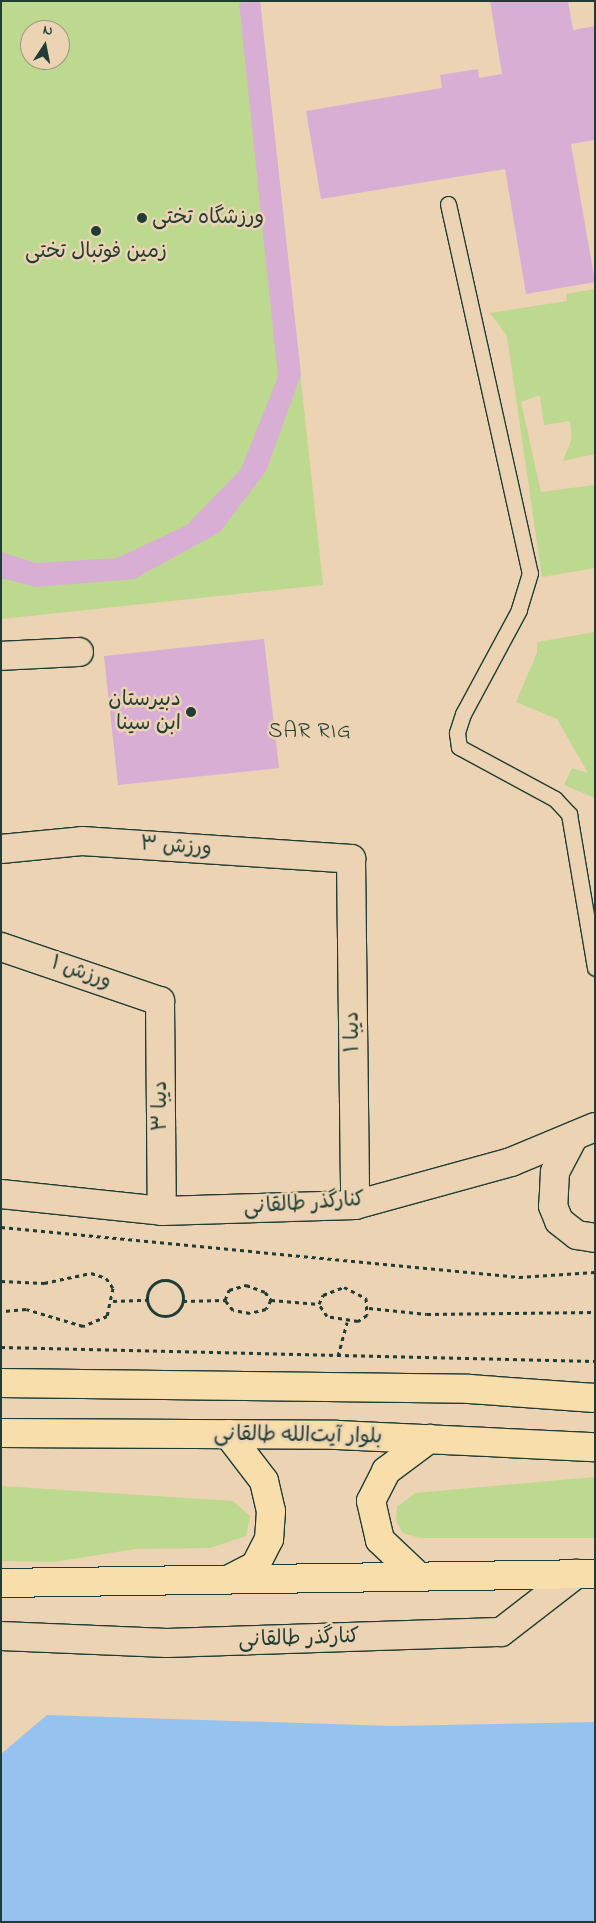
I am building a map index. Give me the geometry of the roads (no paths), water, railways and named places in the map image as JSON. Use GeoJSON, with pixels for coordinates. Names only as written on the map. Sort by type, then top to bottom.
{"type":"FeatureCollection","features":[{"type":"Feature","properties":{"kind":"main road"},"geometry":{"type":"LineString","coordinates":[[1,1383],[468,1388],[595,1398]]}},
{"type":"Feature","properties":{"kind":"main road","name":"بلوار آیت‌الله طالقانی"},"geometry":{"type":"LineString","coordinates":[[1,1433],[228,1434],[428,1439],[595,1447]]}},
{"type":"Feature","properties":{"kind":"main road"},"geometry":{"type":"LineString","coordinates":[[227,1579],[255,1566],[269,1539],[271,1511],[264,1481],[228,1434]]}},
{"type":"Feature","properties":{"kind":"main road"},"geometry":{"type":"LineString","coordinates":[[419,1577],[380,1540],[371,1502],[386,1471],[428,1439]]}},
{"type":"Feature","properties":{"kind":"main road"},"geometry":{"type":"LineString","coordinates":[[1,1583],[586,1574]]}},
{"type":"Feature","properties":{"kind":"street"},"geometry":{"type":"LineString","coordinates":[[1,656],[79,652]]}},
{"type":"Feature","properties":{"kind":"street","name":"ورزش ۳"},"geometry":{"type":"LineString","coordinates":[[1,849],[82,841],[351,859]]}},
{"type":"Feature","properties":{"kind":"street","name":"دیبا ۱"},"geometry":{"type":"LineString","coordinates":[[351,859],[355,1205]]}},
{"type":"Feature","properties":{"kind":"street","name":"ورزش ۱"},"geometry":{"type":"LineString","coordinates":[[1,948],[160,1002]]}},
{"type":"Feature","properties":{"kind":"street","name":"دیبا ۳"},"geometry":{"type":"LineString","coordinates":[[160,1002],[162,1211]]}},
{"type":"Feature","properties":{"kind":"street"},"geometry":{"type":"LineString","coordinates":[[584,1131],[555,1172],[553,1206],[559,1221],[578,1235],[595,1238]]}},
{"type":"Feature","properties":{"kind":"street","name":"کنارگذر طالقانی"},"geometry":{"type":"LineString","coordinates":[[1,1194],[162,1211],[355,1205],[510,1162],[584,1131]]}},
{"type":"Feature","properties":{"kind":"street","name":"کنارگذر طالقانی"},"geometry":{"type":"LineString","coordinates":[[1,1636],[167,1643],[501,1632],[586,1574]]}},
{"type":"Feature","properties":{"kind":"lane"},"geometry":{"type":"LineString","coordinates":[[448,204],[530,574],[522,604],[456,733],[459,747],[556,799],[569,814],[595,968]]}},
{"type":"Feature","properties":{"kind":"water"},"geometry":{"type":"Polygon","coordinates":[[[47,1715],[392,1726],[595,1722],[595,1922],[1,1922],[1,1754],[47,1715]]]}},
{"type":"Feature","properties":{"kind":"place","name":"ورزشگاه تختی"},"geometry":{"type":"Point","coordinates":[142,218]}},
{"type":"Feature","properties":{"kind":"place","name":"زمین فوتبال تختی"},"geometry":{"type":"Point","coordinates":[96,231]}},
{"type":"Feature","properties":{"kind":"place","name":"دبیرستان ابن سینا"},"geometry":{"type":"Point","coordinates":[191,712]}},
{"type":"Feature","properties":{"kind":"district","name":"SAR RIG"},"geometry":{"type":"Point","coordinates":[310,733]}}]}
